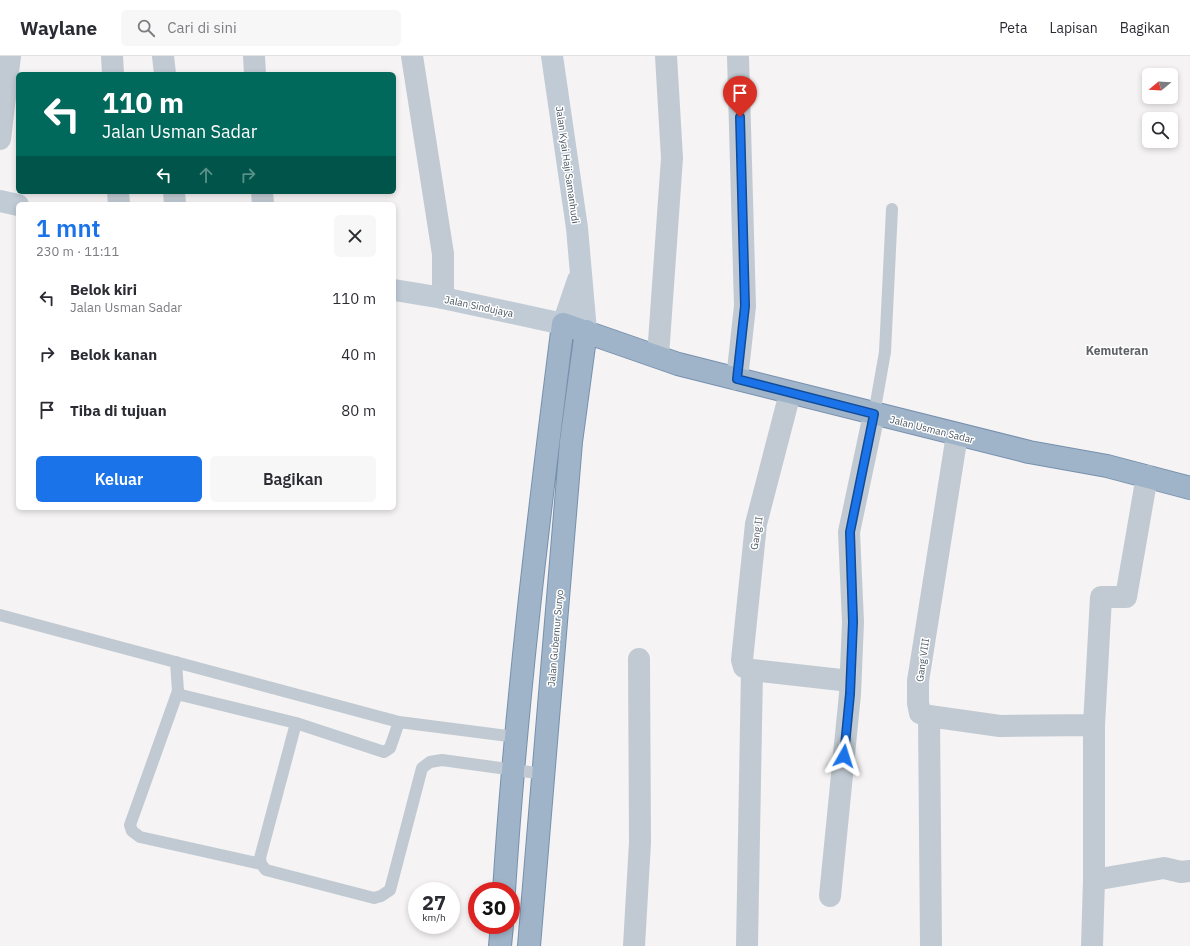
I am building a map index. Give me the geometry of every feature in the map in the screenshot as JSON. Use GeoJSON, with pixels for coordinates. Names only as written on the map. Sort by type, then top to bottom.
{"type":"FeatureCollection","features":[{"type":"Feature","properties":{"kind":"highway","name":"Jalan Usman Sadar"},"geometry":{"type":"LineString","coordinates":[[563,324],[678,364],[957,435],[1029,452],[1107,466],[1190,488]]}},
{"type":"Feature","properties":{"kind":"highway"},"geometry":{"type":"LineString","coordinates":[[505,882],[512,771],[548,441],[563,324]]}},
{"type":"Feature","properties":{"kind":"highway","name":"Jalan Gubernur Suryo"},"geometry":{"type":"LineString","coordinates":[[529,946],[571,442],[586,331]]}},
{"type":"Feature","properties":{"kind":"highway"},"geometry":{"type":"LineString","coordinates":[[500,946],[501,934]]}},
{"type":"Feature","properties":{"kind":"main road","name":"Jalan Kyai Haji Samanhudi"},"geometry":{"type":"LineString","coordinates":[[552,56],[577,228],[586,331]]}},
{"type":"Feature","properties":{"kind":"main road"},"geometry":{"type":"LineString","coordinates":[[0,201],[16,205]]}},
{"type":"Feature","properties":{"kind":"main road","name":"Jalan Kyai Haji Samanhudi"},"geometry":{"type":"LineString","coordinates":[[563,324],[580,274]]}},
{"type":"Feature","properties":{"kind":"main road","name":"Jalan Sindujaya"},"geometry":{"type":"LineString","coordinates":[[396,290],[443,298],[563,324]]}},
{"type":"Feature","properties":{"kind":"street"},"geometry":{"type":"LineString","coordinates":[[0,139],[10,56]]}},
{"type":"Feature","properties":{"kind":"street"},"geometry":{"type":"LineString","coordinates":[[112,56],[113,72]]}},
{"type":"Feature","properties":{"kind":"street"},"geometry":{"type":"LineString","coordinates":[[163,56],[165,72]]}},
{"type":"Feature","properties":{"kind":"street"},"geometry":{"type":"LineString","coordinates":[[254,56],[255,72]]}},
{"type":"Feature","properties":{"kind":"street"},"geometry":{"type":"LineString","coordinates":[[412,56],[443,254],[443,298]]}},
{"type":"Feature","properties":{"kind":"street"},"geometry":{"type":"LineString","coordinates":[[658,356],[672,158],[666,56]]}},
{"type":"Feature","properties":{"kind":"street"},"geometry":{"type":"LineString","coordinates":[[737,379],[745,306],[738,56]]}},
{"type":"Feature","properties":{"kind":"street","name":"Gang II"},"geometry":{"type":"LineString","coordinates":[[752,670],[744,667],[742,660],[756,524],[790,393]]}},
{"type":"Feature","properties":{"kind":"street"},"geometry":{"type":"LineString","coordinates":[[830,896],[850,681],[853,622],[850,532],[874,414]]}},
{"type":"Feature","properties":{"kind":"street","name":"Gang VIII"},"geometry":{"type":"LineString","coordinates":[[929,716],[920,713],[918,703],[918,681],[957,435]]}},
{"type":"Feature","properties":{"kind":"street"},"geometry":{"type":"LineString","coordinates":[[1092,946],[1094,880],[1094,725],[1101,597],[1126,597],[1147,476]]}},
{"type":"Feature","properties":{"kind":"street"},"geometry":{"type":"LineString","coordinates":[[634,946],[640,842],[639,659]]}},
{"type":"Feature","properties":{"kind":"street"},"geometry":{"type":"LineString","coordinates":[[747,946],[752,670],[850,681]]}},
{"type":"Feature","properties":{"kind":"street"},"geometry":{"type":"LineString","coordinates":[[931,946],[929,716],[1000,726],[1094,725]]}},
{"type":"Feature","properties":{"kind":"street"},"geometry":{"type":"LineString","coordinates":[[1094,880],[1164,868],[1181,872],[1190,872]]}},
{"type":"Feature","properties":{"kind":"lane"},"geometry":{"type":"LineString","coordinates":[[874,414],[885,352],[892,209]]}},
{"type":"Feature","properties":{"kind":"lane"},"geometry":{"type":"LineString","coordinates":[[0,615],[399,722],[516,737]]}},
{"type":"Feature","properties":{"kind":"lane"},"geometry":{"type":"LineString","coordinates":[[176,662],[178,691],[130,825],[132,831],[140,837],[261,864]]}},
{"type":"Feature","properties":{"kind":"lane"},"geometry":{"type":"LineString","coordinates":[[178,691],[184,696],[296,723],[384,752],[390,748],[399,722]]}},
{"type":"Feature","properties":{"kind":"lane"},"geometry":{"type":"LineString","coordinates":[[296,723],[260,858],[261,864],[266,870],[374,898],[381,896],[390,890],[422,768],[430,762],[442,760],[512,771],[544,774]]}},
{"type":"Feature","properties":{"kind":"district","name":"Kemuteran"},"geometry":{"type":"Point","coordinates":[1117,351]}},
{"type":"Feature","properties":{"kind":"route"},"geometry":{"type":"LineString","coordinates":[[740,117],[745,306],[737,379],[874,414],[850,532],[849,551],[853,622],[850,694],[844,756]]}}]}
